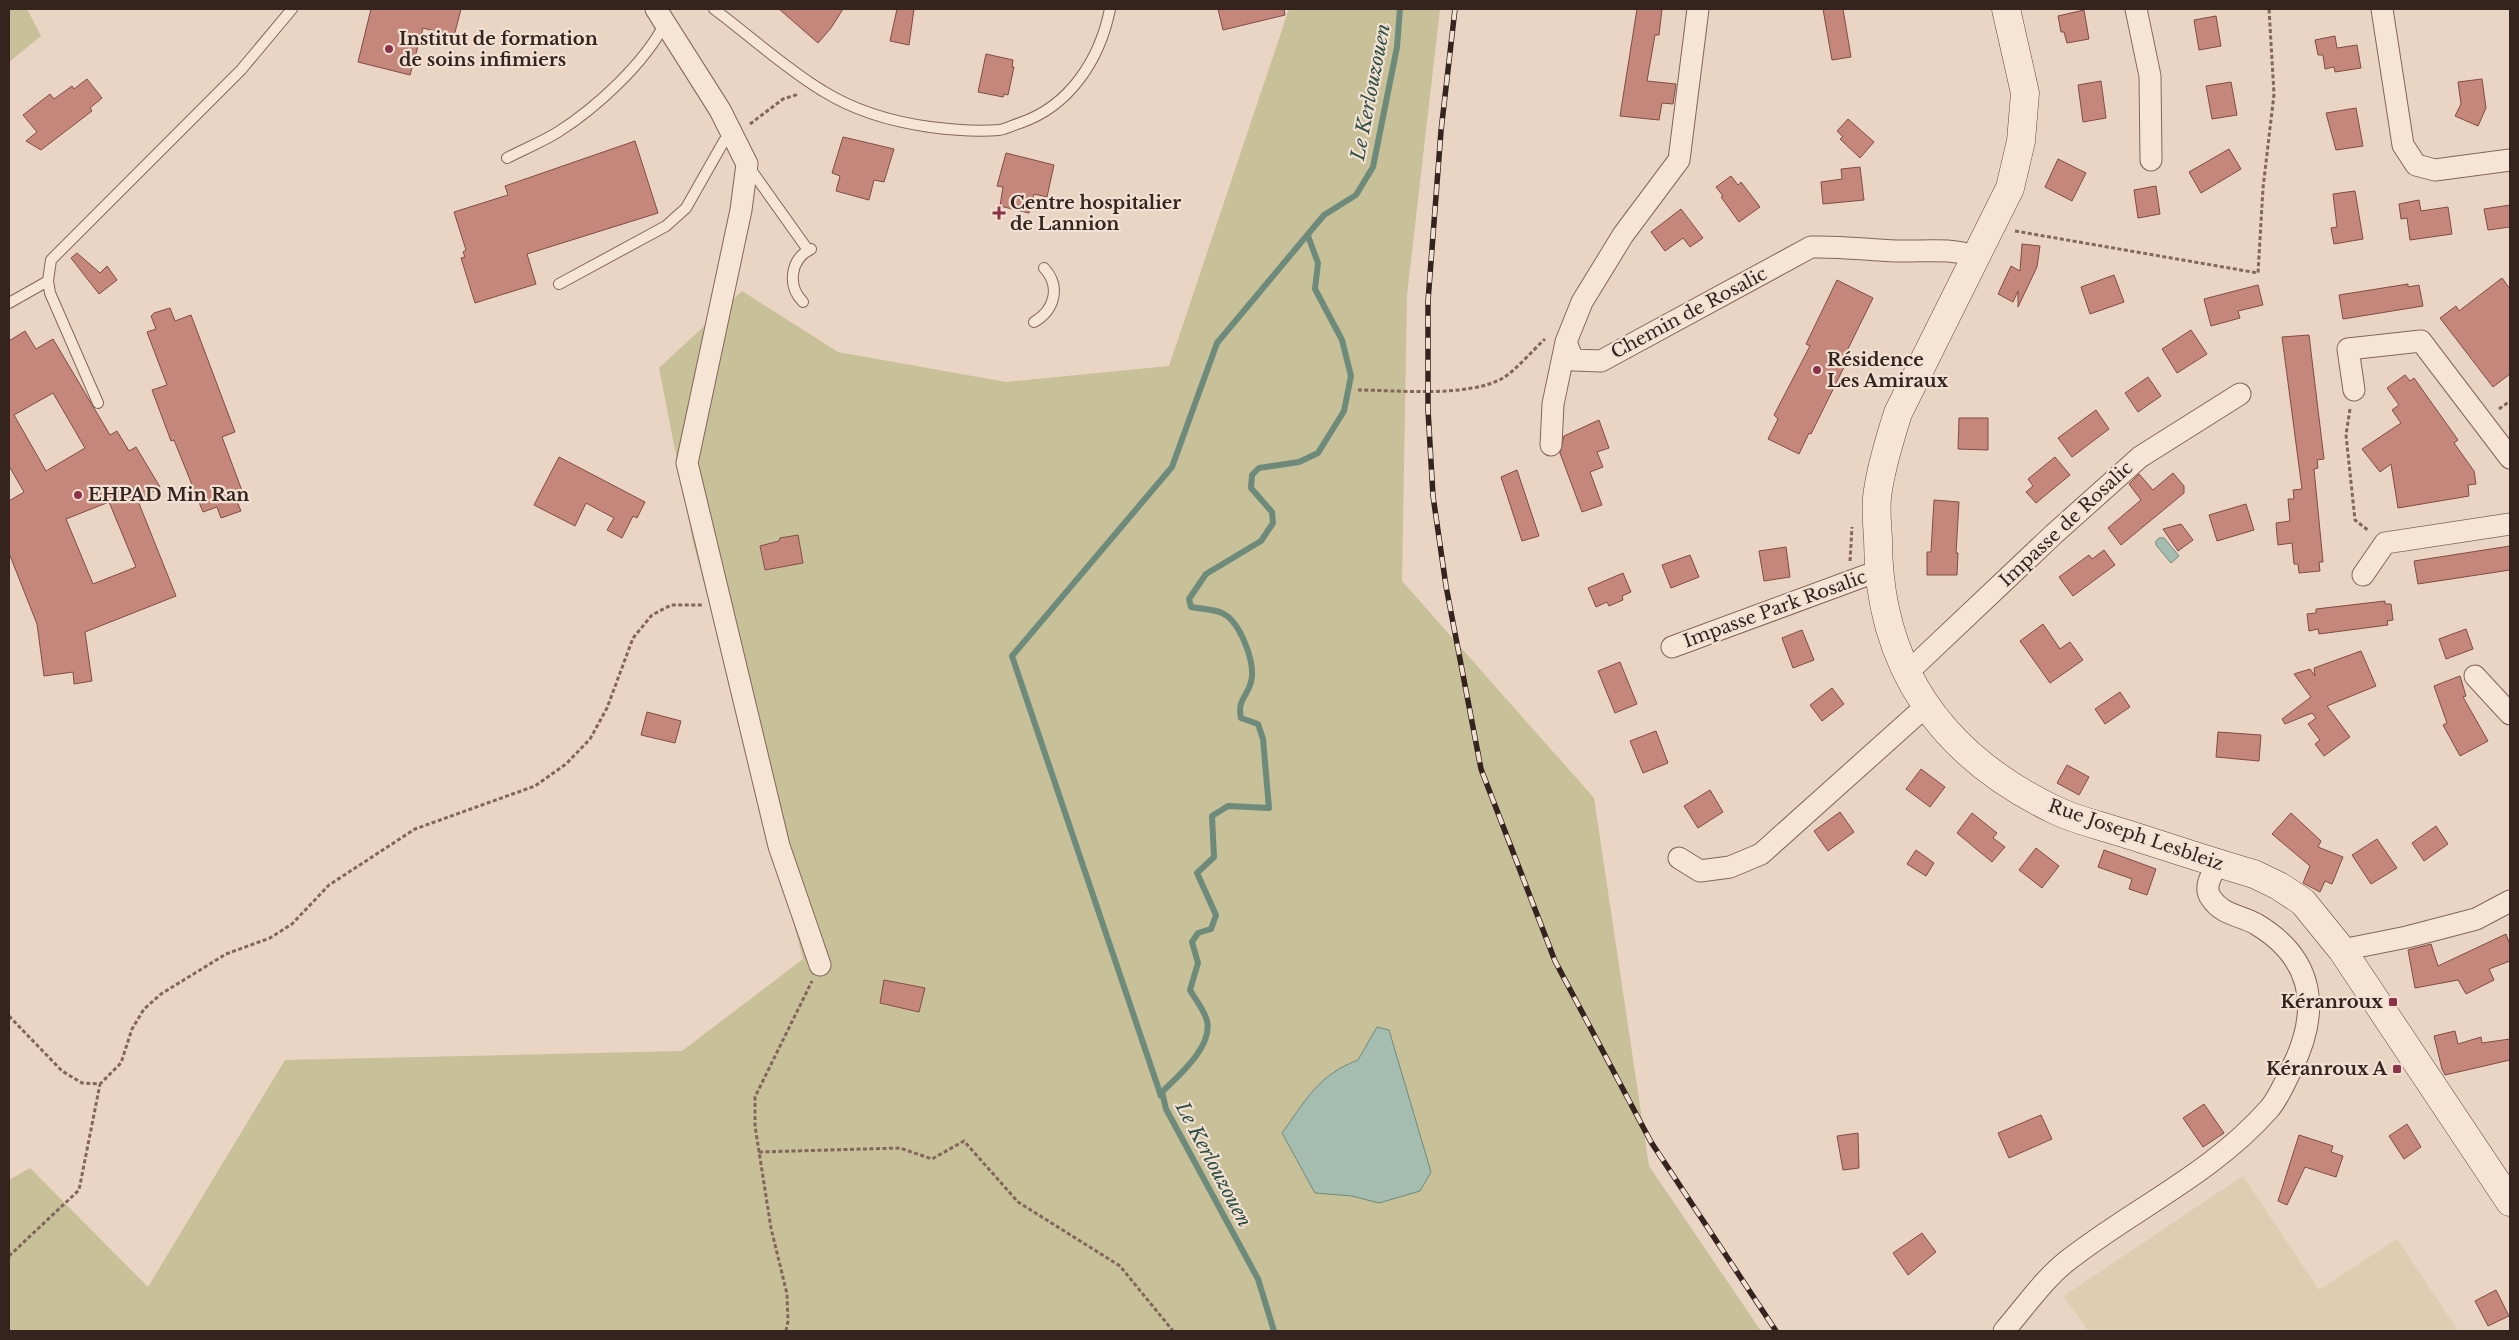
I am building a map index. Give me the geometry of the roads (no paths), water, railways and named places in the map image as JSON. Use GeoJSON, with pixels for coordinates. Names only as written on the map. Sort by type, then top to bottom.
{"type":"FeatureCollection","features":[{"type":"Feature","properties":{"kind":"main road","name":"Rue Joseph Lesbleiz"},"geometry":{"type":"LineString","coordinates":[[2006,9],[2025,93],[2021,141],[2010,188],[1898,413],[1886,450],[1877,492],[1878,571],[1888,627],[1907,673],[1925,707],[1973,759],[2016,789],[2057,811],[2254,874],[2280,886],[2303,902],[2342,950],[2510,1202]]}},
{"type":"Feature","properties":{"kind":"street"},"geometry":{"type":"LineString","coordinates":[[1551,445],[1553,404],[1566,342],[1582,302],[1623,236],[1679,160],[1698,9]]}},
{"type":"Feature","properties":{"kind":"street"},"geometry":{"type":"LineString","coordinates":[[2136,9],[2150,76],[2151,160]]}},
{"type":"Feature","properties":{"kind":"street"},"geometry":{"type":"LineString","coordinates":[[2382,9],[2403,145],[2416,164],[2435,170],[2510,160]]}},
{"type":"Feature","properties":{"kind":"street"},"geometry":{"type":"LineString","coordinates":[[660,16],[720,110],[747,164],[741,210],[687,463],[779,846],[820,966]]}},
{"type":"Feature","properties":{"kind":"street","name":"Chemin de Rosalic"},"geometry":{"type":"LineString","coordinates":[[1566,342],[1573,360],[1601,361],[1812,247],[1839,246],[1895,251],[1947,250],[1984,240]]}},
{"type":"Feature","properties":{"kind":"street"},"geometry":{"type":"LineString","coordinates":[[2354,390],[2348,349],[2421,341],[2510,458]]}},
{"type":"Feature","properties":{"kind":"street","name":"Impasse de Rosalic"},"geometry":{"type":"LineString","coordinates":[[1907,673],[2054,534],[2140,457],[2240,394]]}},
{"type":"Feature","properties":{"kind":"street"},"geometry":{"type":"LineString","coordinates":[[2363,575],[2385,543],[2510,524]]}},
{"type":"Feature","properties":{"kind":"street","name":"Impasse Park Rosalic"},"geometry":{"type":"LineString","coordinates":[[1672,647],[1878,571]]}},
{"type":"Feature","properties":{"kind":"street"},"geometry":{"type":"LineString","coordinates":[[2475,676],[2510,714]]}},
{"type":"Feature","properties":{"kind":"street"},"geometry":{"type":"LineString","coordinates":[[1680,858],[1700,872],[1730,867],[1761,854],[1925,707]]}},
{"type":"Feature","properties":{"kind":"street"},"geometry":{"type":"LineString","coordinates":[[2004,1331],[2066,1262],[2189,1180],[2234,1142],[2270,1108],[2292,1068],[2306,1028],[2309,1002],[2300,966],[2280,939],[2254,922],[2222,910],[2210,897],[2207,884],[2218,864]]}},
{"type":"Feature","properties":{"kind":"street"},"geometry":{"type":"LineString","coordinates":[[2342,950],[2407,937],[2476,919],[2510,901]]}},
{"type":"Feature","properties":{"kind":"lane"},"geometry":{"type":"LineString","coordinates":[[98,403],[55,306],[48,282],[52,260],[241,70],[292,9]]}},
{"type":"Feature","properties":{"kind":"lane"},"geometry":{"type":"LineString","coordinates":[[714,9],[819,88],[866,112],[912,125],[959,131],[1000,130],[1032,118],[1055,105],[1079,82],[1096,50],[1110,9]]}},
{"type":"Feature","properties":{"kind":"lane"},"geometry":{"type":"LineString","coordinates":[[507,158],[558,132],[588,110],[627,74],[659,34],[660,16]]}},
{"type":"Feature","properties":{"kind":"lane"},"geometry":{"type":"LineString","coordinates":[[559,284],[652,234],[686,208],[724,140],[731,132]]}},
{"type":"Feature","properties":{"kind":"lane"},"geometry":{"type":"LineString","coordinates":[[747,164],[809,250],[801,256],[793,272],[794,290],[803,302]]}},
{"type":"Feature","properties":{"kind":"lane"},"geometry":{"type":"LineString","coordinates":[[1034,322],[1048,311],[1054,294],[1050,277],[1044,268]]}},
{"type":"Feature","properties":{"kind":"lane"},"geometry":{"type":"LineString","coordinates":[[9,303],[48,282]]}},
{"type":"Feature","properties":{"kind":"waterway"},"geometry":{"type":"LineString","coordinates":[[1161,1096],[1012,656],[1172,467],[1217,343],[1324,215],[1356,195],[1373,167],[1397,47],[1400,9]]}},
{"type":"Feature","properties":{"kind":"waterway","name":"Le Kerlouzouen"},"geometry":{"type":"LineString","coordinates":[[1274,1331],[1258,1279],[1166,1109],[1162,1092],[1200,1051],[1207,1031],[1206,1017],[1190,990],[1198,963],[1192,942],[1198,933],[1211,929],[1216,915],[1197,873],[1214,857],[1212,816],[1228,806],[1269,808],[1263,739],[1258,724],[1241,718],[1240,712],[1241,703],[1251,682],[1252,674],[1245,643],[1229,617],[1211,610],[1191,607],[1189,599],[1206,574],[1261,541],[1273,523],[1272,512],[1251,488],[1252,475],[1259,468],[1299,462],[1318,453],[1344,411],[1351,376],[1342,340],[1315,289],[1318,263],[1308,236]]}},
{"type":"Feature","properties":{"kind":"railway"},"geometry":{"type":"LineString","coordinates":[[1455,9],[1441,131],[1428,301],[1428,410],[1433,496],[1446,586],[1481,769],[1555,961],[1651,1142],[1776,1331]]}},
{"type":"Feature","properties":{"kind":"place","name":"Institut de formation de soins infimiers"},"geometry":{"type":"Point","coordinates":[389,49]}},
{"type":"Feature","properties":{"kind":"place","name":"Centre hospitalier de Lannion"},"geometry":{"type":"Point","coordinates":[999,213]}},
{"type":"Feature","properties":{"kind":"place","name":"Résidence Les Amiraux"},"geometry":{"type":"Point","coordinates":[1817,370]}},
{"type":"Feature","properties":{"kind":"place","name":"EHPAD Min Ran"},"geometry":{"type":"Point","coordinates":[78,495]}},
{"type":"Feature","properties":{"kind":"place","name":"Kéranroux"},"geometry":{"type":"Point","coordinates":[2393,1002]}},
{"type":"Feature","properties":{"kind":"place","name":"Kéranroux A"},"geometry":{"type":"Point","coordinates":[2397,1069]}}]}
